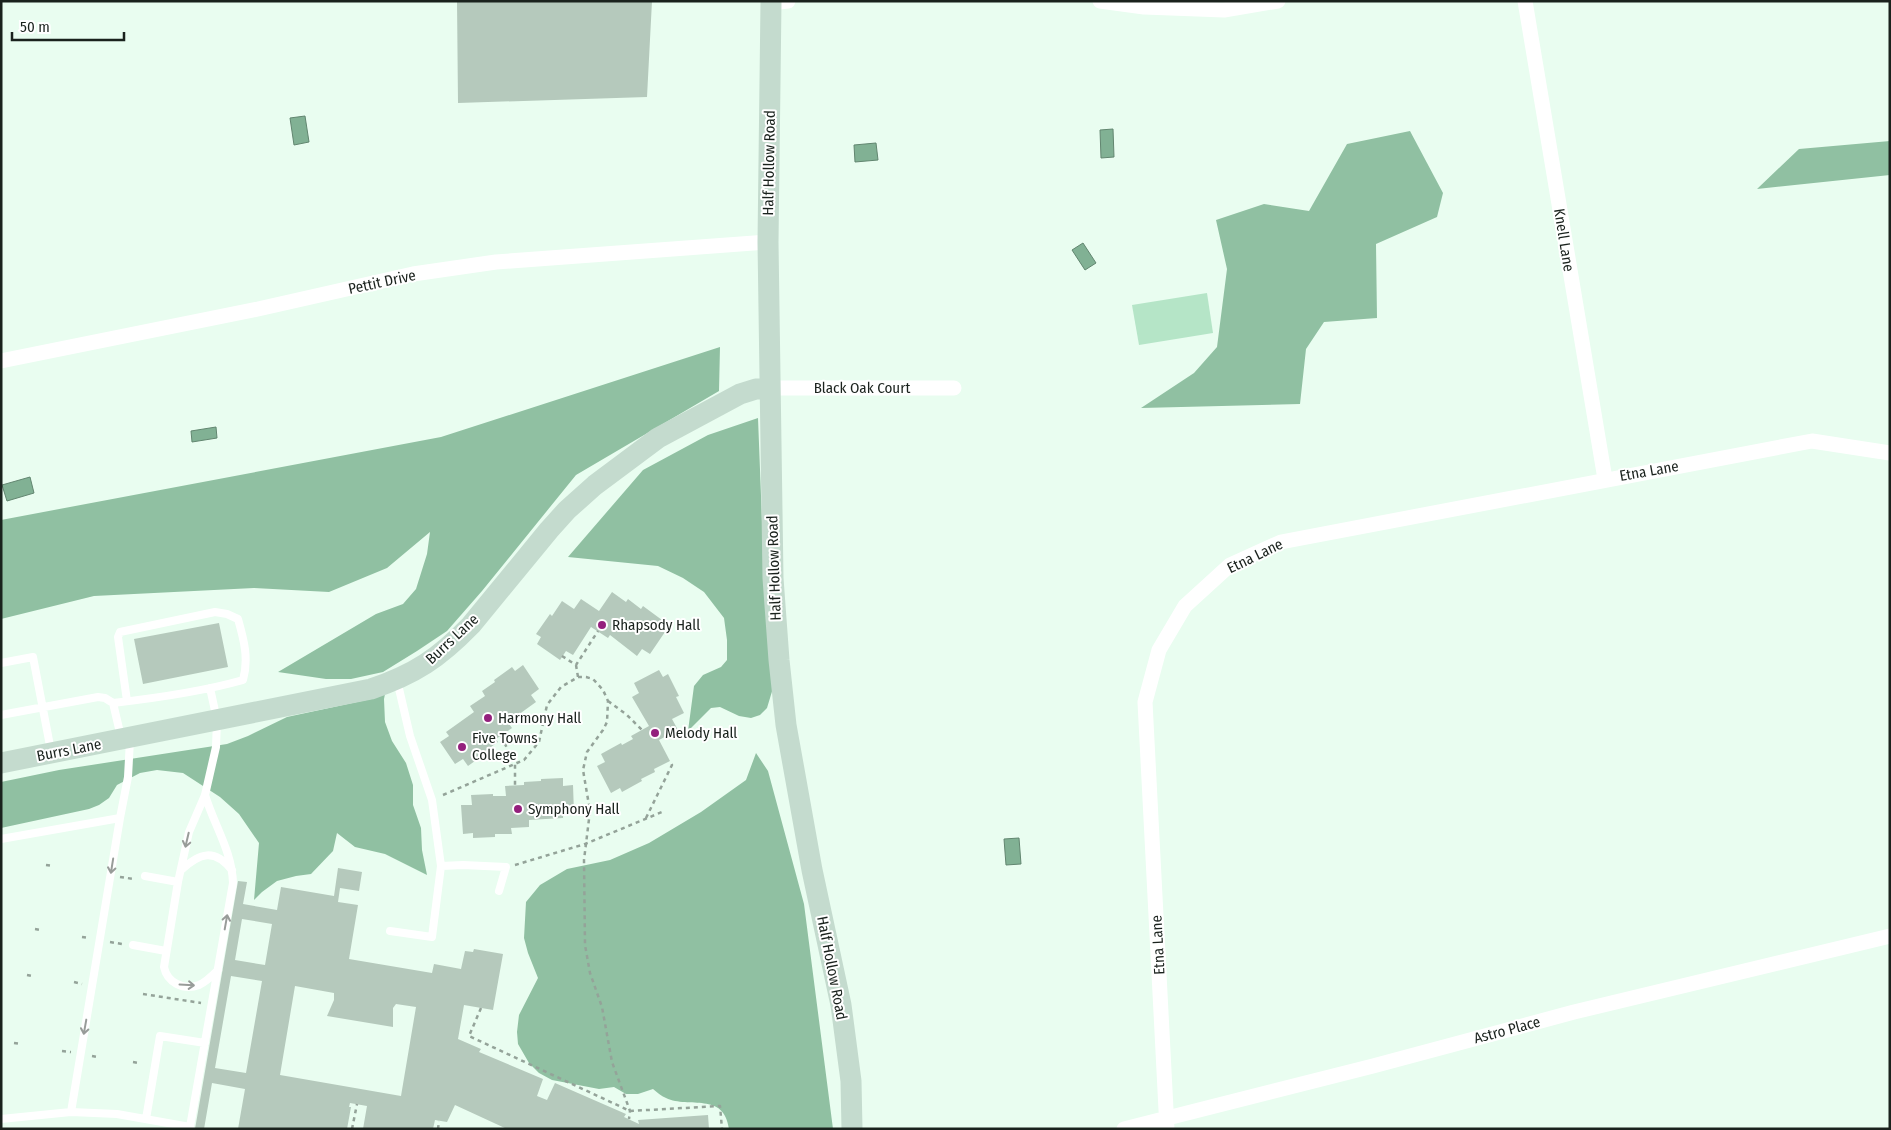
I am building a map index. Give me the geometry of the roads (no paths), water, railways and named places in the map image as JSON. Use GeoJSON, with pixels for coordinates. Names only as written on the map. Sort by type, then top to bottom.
{"type":"FeatureCollection","features":[{"type":"Feature","properties":{"kind":"main road","name":"Half Hollow Road"},"geometry":{"type":"LineString","coordinates":[[777,2],[768,242],[773,578],[786,725],[812,870],[841,1005],[852,1081],[852,1129]]}},
{"type":"Feature","properties":{"kind":"main road","name":"Burrs Lane"},"geometry":{"type":"LineString","coordinates":[[1,763],[371,689],[397,680],[421,668],[457,640],[566,510],[595,485],[667,433],[740,394],[770,388]]}},
{"type":"Feature","properties":{"kind":"street"},"geometry":{"type":"LineString","coordinates":[[1100,1],[1144,8],[1224,10],[1278,1]]}},
{"type":"Feature","properties":{"kind":"street","name":"Knell Lane"},"geometry":{"type":"LineString","coordinates":[[1525,1],[1605,479]]}},
{"type":"Feature","properties":{"kind":"street","name":"Pettit Drive"},"geometry":{"type":"LineString","coordinates":[[1,361],[261,309],[413,274],[496,262],[768,242]]}},
{"type":"Feature","properties":{"kind":"street","name":"Black Oak Court"},"geometry":{"type":"LineString","coordinates":[[770,388],[954,388]]}},
{"type":"Feature","properties":{"kind":"street","name":"Etna Lane"},"geometry":{"type":"LineString","coordinates":[[1167,1123],[1145,702],[1160,650],[1185,606],[1230,565],[1281,542],[1812,440],[1890,453]]}},
{"type":"Feature","properties":{"kind":"street","name":"Astro Place"},"geometry":{"type":"LineString","coordinates":[[1124,1129],[1167,1123],[1574,1012],[1890,936]]}},
{"type":"Feature","properties":{"kind":"lane"},"geometry":{"type":"LineString","coordinates":[[113,703],[127,701],[210,688],[243,680],[247,666],[246,651],[238,619],[227,614],[215,612],[120,632],[118,637],[127,701]]}},
{"type":"Feature","properties":{"kind":"lane"},"geometry":{"type":"LineString","coordinates":[[1,663],[33,657],[52,753]]}},
{"type":"Feature","properties":{"kind":"lane"},"geometry":{"type":"LineString","coordinates":[[390,931],[432,937],[441,866],[432,800],[410,736],[397,680]]}},
{"type":"Feature","properties":{"kind":"lane"},"geometry":{"type":"LineString","coordinates":[[210,688],[217,720],[216,747],[205,795],[189,832],[180,870],[166,951],[166,974],[168,979],[176,984],[187,987],[198,985],[210,978],[218,970]]}},
{"type":"Feature","properties":{"kind":"lane"},"geometry":{"type":"LineString","coordinates":[[1,715],[98,697],[105,698],[113,703],[125,739],[130,743],[128,777],[71,1112]]}},
{"type":"Feature","properties":{"kind":"lane"},"geometry":{"type":"LineString","coordinates":[[1,1119],[71,1112],[117,1114],[190,1127],[233,883],[233,872],[229,854],[211,815],[205,795]]}},
{"type":"Feature","properties":{"kind":"lane"},"geometry":{"type":"LineString","coordinates":[[1,839],[120,818]]}},
{"type":"Feature","properties":{"kind":"lane"},"geometry":{"type":"LineString","coordinates":[[180,870],[193,859],[211,855],[220,859],[233,872]]}},
{"type":"Feature","properties":{"kind":"lane"},"geometry":{"type":"LineString","coordinates":[[441,866],[506,867],[499,891]]}},
{"type":"Feature","properties":{"kind":"lane"},"geometry":{"type":"LineString","coordinates":[[145,876],[178,882]]}},
{"type":"Feature","properties":{"kind":"lane"},"geometry":{"type":"LineString","coordinates":[[133,945],[166,951]]}},
{"type":"Feature","properties":{"kind":"lane"},"geometry":{"type":"LineString","coordinates":[[146,1119],[160,1036],[205,1043]]}},
{"type":"Feature","properties":{"kind":"place","name":"Rhapsody Hall"},"geometry":{"type":"Point","coordinates":[602,625]}},
{"type":"Feature","properties":{"kind":"place","name":"Harmony Hall"},"geometry":{"type":"Point","coordinates":[488,718]}},
{"type":"Feature","properties":{"kind":"place","name":"Melody Hall"},"geometry":{"type":"Point","coordinates":[655,733]}},
{"type":"Feature","properties":{"kind":"place","name":"Five Towns College"},"geometry":{"type":"Point","coordinates":[462,747]}},
{"type":"Feature","properties":{"kind":"place","name":"Symphony Hall"},"geometry":{"type":"Point","coordinates":[518,809]}}]}
